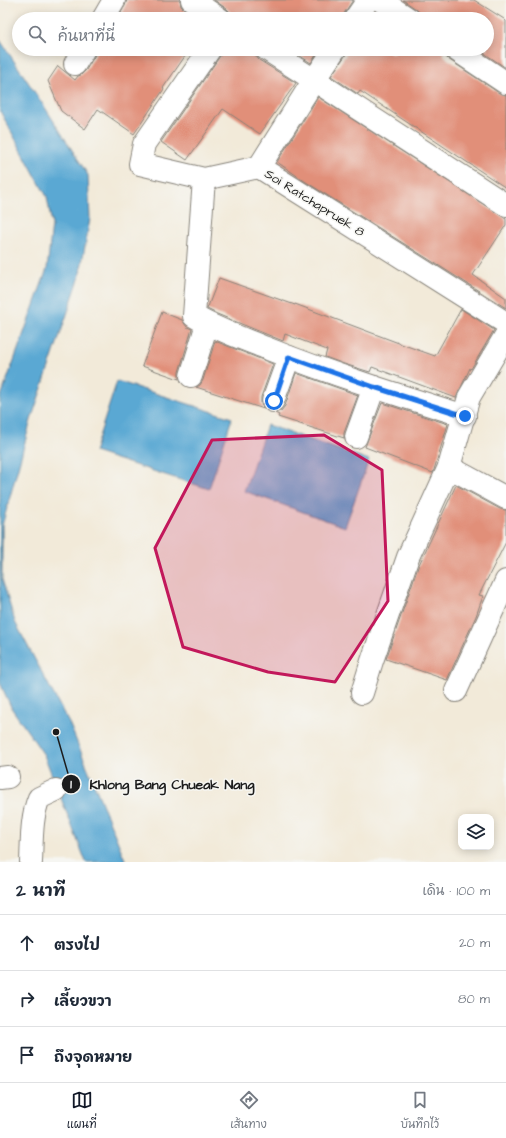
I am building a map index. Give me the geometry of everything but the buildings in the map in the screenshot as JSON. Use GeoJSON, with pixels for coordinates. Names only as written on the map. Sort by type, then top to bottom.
{"type":"FeatureCollection","features":[{"type":"Feature","properties":{"kind":"street"},"geometry":{"type":"LineString","coordinates":[[106,12],[114,0]]}},
{"type":"Feature","properties":{"kind":"street"},"geometry":{"type":"LineString","coordinates":[[192,0],[210,12]]}},
{"type":"Feature","properties":{"kind":"street"},"geometry":{"type":"LineString","coordinates":[[360,12],[368,0]]}},
{"type":"Feature","properties":{"kind":"street"},"geometry":{"type":"LineString","coordinates":[[380,0],[398,12]]}},
{"type":"Feature","properties":{"kind":"street"},"geometry":{"type":"LineString","coordinates":[[205,56],[144,144],[140,164],[204,179],[259,167]]}},
{"type":"Feature","properties":{"kind":"street"},"geometry":{"type":"LineString","coordinates":[[277,56],[506,205]]}},
{"type":"Feature","properties":{"kind":"street","name":"Soi Ratchapruek 8"},"geometry":{"type":"LineString","coordinates":[[330,56],[259,167],[505,337]]}},
{"type":"Feature","properties":{"kind":"street"},"geometry":{"type":"LineString","coordinates":[[466,56],[506,83]]}},
{"type":"Feature","properties":{"kind":"street"},"geometry":{"type":"LineString","coordinates":[[204,179],[194,316],[207,324],[289,357],[374,387],[465,416]]}},
{"type":"Feature","properties":{"kind":"street"},"geometry":{"type":"LineString","coordinates":[[191,376],[207,324]]}},
{"type":"Feature","properties":{"kind":"street"},"geometry":{"type":"LineString","coordinates":[[362,693],[408,557],[449,467],[465,416],[469,397],[505,337]]}},
{"type":"Feature","properties":{"kind":"street"},"geometry":{"type":"LineString","coordinates":[[274,401],[289,357]]}},
{"type":"Feature","properties":{"kind":"street"},"geometry":{"type":"LineString","coordinates":[[356,437],[374,387]]}},
{"type":"Feature","properties":{"kind":"street"},"geometry":{"type":"LineString","coordinates":[[449,467],[506,498]]}},
{"type":"Feature","properties":{"kind":"street"},"geometry":{"type":"LineString","coordinates":[[456,691],[506,581]]}},
{"type":"Feature","properties":{"kind":"street"},"geometry":{"type":"LineString","coordinates":[[31,862],[36,804],[39,798],[56,790]]}},
{"type":"Feature","properties":{"kind":"highlighted area"},"geometry":{"type":"Polygon","coordinates":[[[324,435],[382,470],[388,601],[335,682],[268,672],[183,647],[155,548],[212,440],[324,435]]]}},
{"type":"Feature","properties":{"kind":"water"},"geometry":{"type":"Polygon","coordinates":[[[0,40],[88,175],[90,219],[79,279],[31,420],[2,526],[2,579],[15,622],[70,725],[126,862],[86,862],[44,755],[12,709],[0,683],[0,399],[47,269],[52,225],[47,197],[0,111],[0,40]]]}},
{"type":"Feature","properties":{"kind":"water"},"geometry":{"type":"Polygon","coordinates":[[[117,381],[232,418],[209,489],[94,452],[117,381]]]}},
{"type":"Feature","properties":{"kind":"water"},"geometry":{"type":"Polygon","coordinates":[[[267,425],[369,460],[345,527],[244,491],[267,425]]]}},
{"type":"Feature","properties":{"kind":"place","name":"Khlong Bang Chueak Nang"},"geometry":{"type":"Point","coordinates":[56,732]}},
{"type":"Feature","properties":{"kind":"route"},"geometry":{"type":"LineString","coordinates":[[274,401],[289,357],[374,387],[465,416]]}}]}
